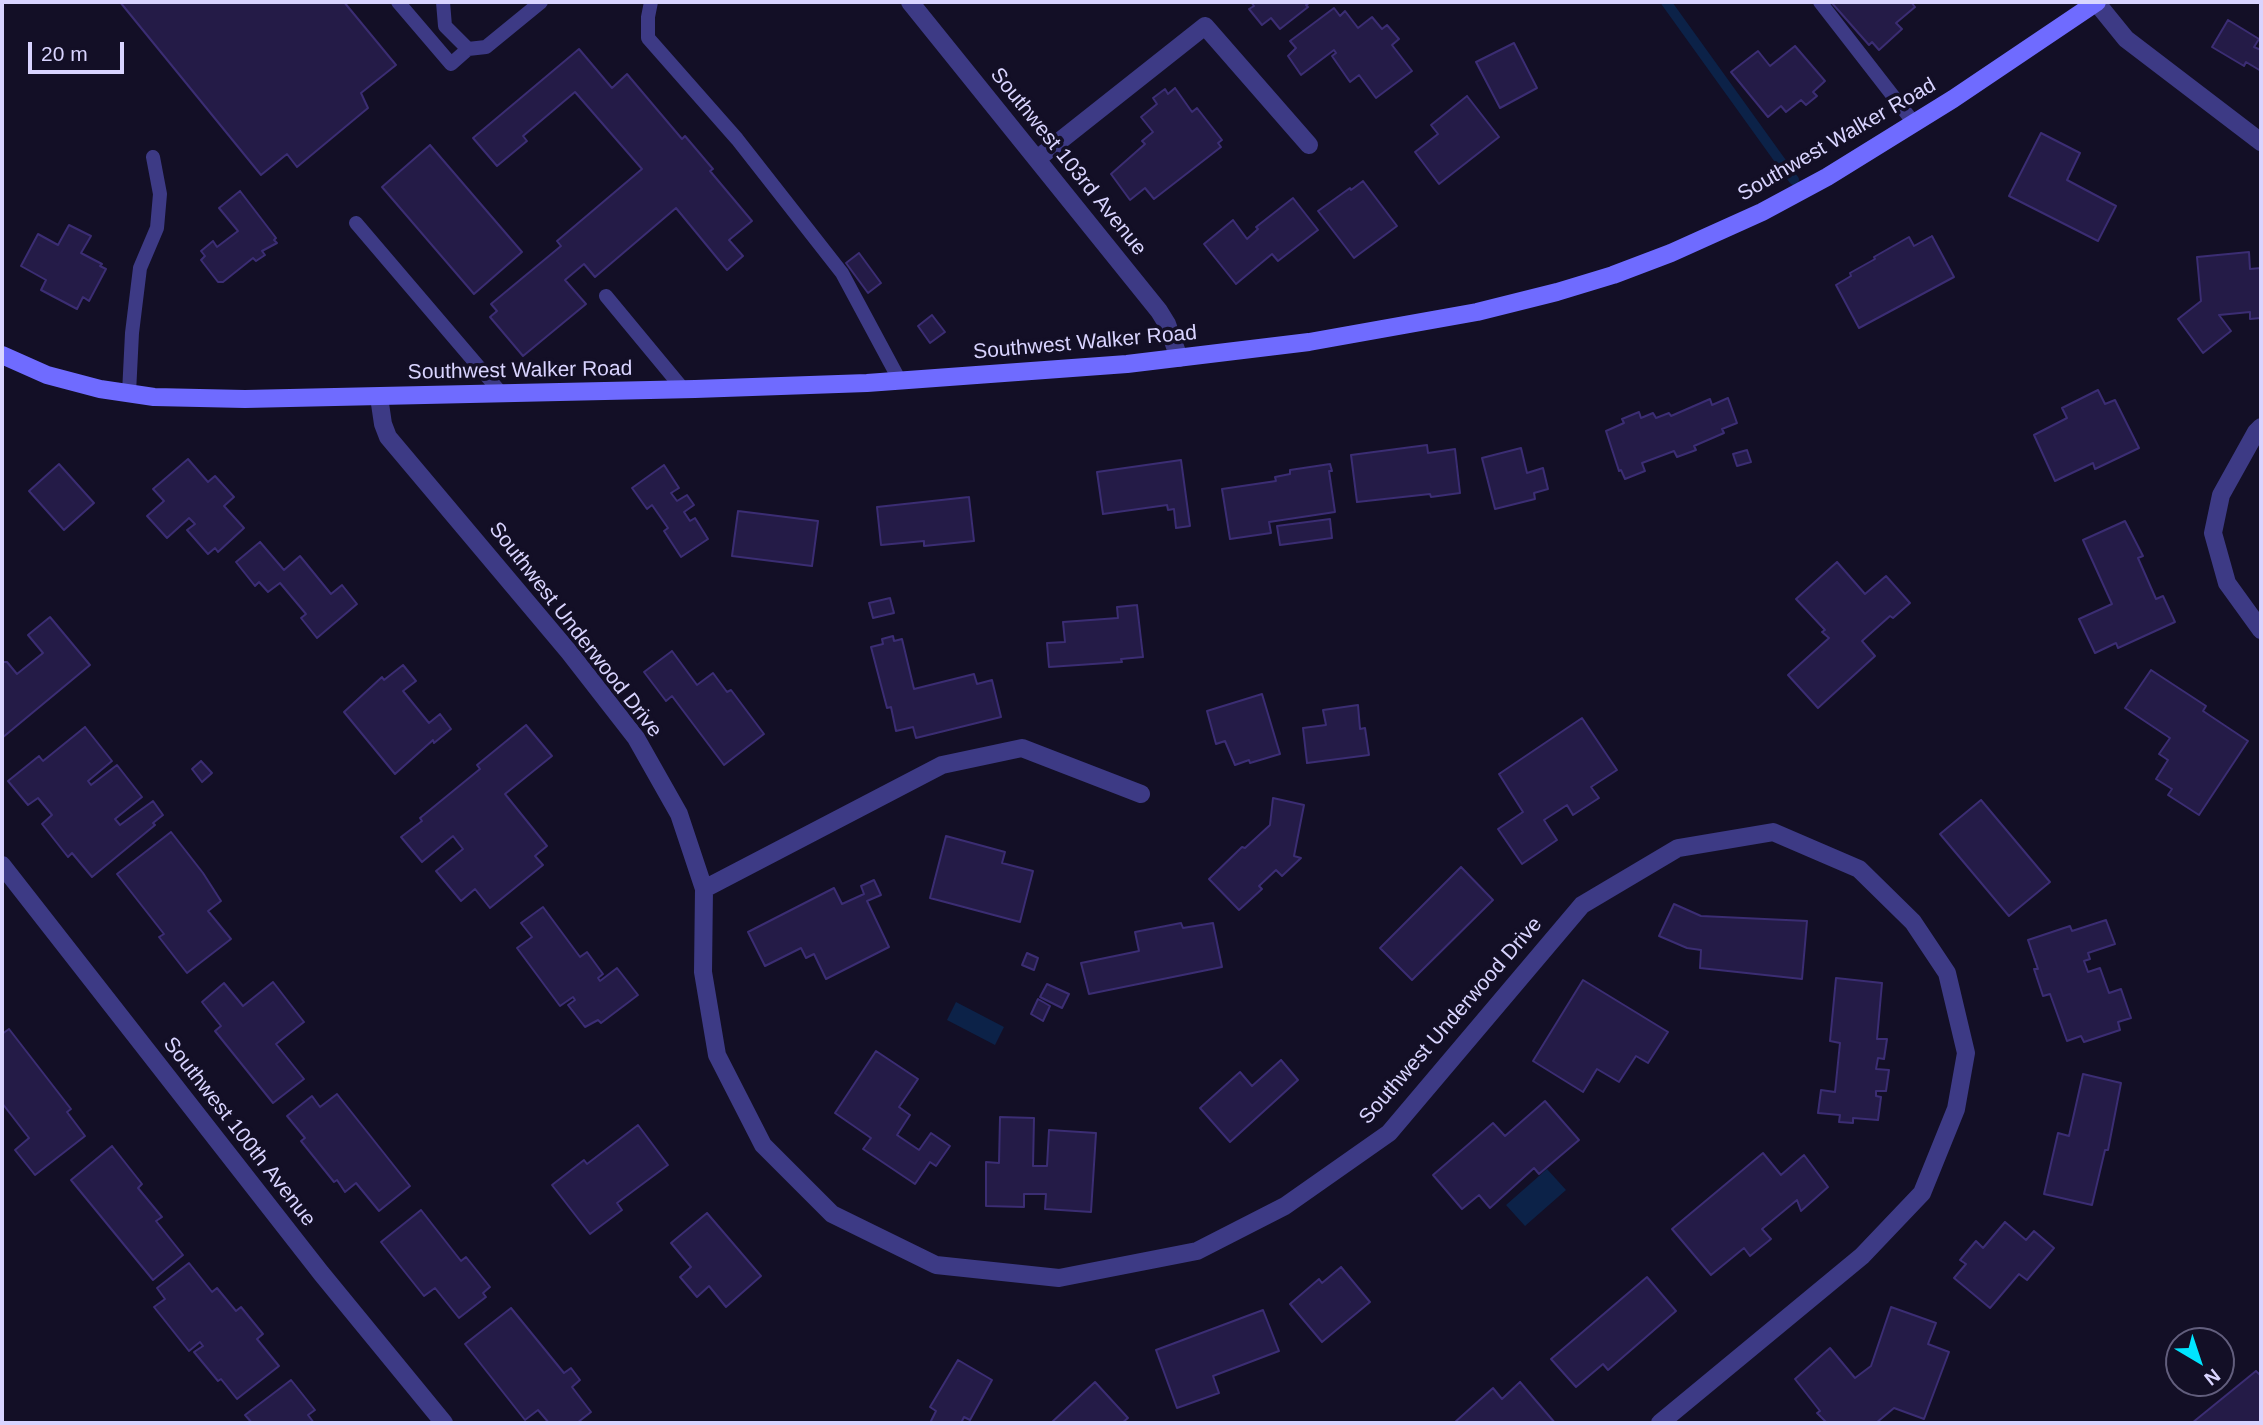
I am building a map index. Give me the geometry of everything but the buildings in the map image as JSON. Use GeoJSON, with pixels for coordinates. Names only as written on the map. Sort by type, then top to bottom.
{"type":"FeatureCollection","features":[{"type":"Feature","properties":{"kind":"main road","name":"Southwest Walker Road"},"geometry":{"type":"LineString","coordinates":[[2,355],[47,375],[100,389],[154,397],[232,399],[502,394],[900,381],[1179,358],[1310,342],[1477,312],[1613,275],[1671,253],[1762,212],[1827,177],[2097,2]]}},
{"type":"Feature","properties":{"kind":"street","name":"Southwest 103rd Avenue"},"geometry":{"type":"LineString","coordinates":[[910,2],[1159,312],[1167,324],[1179,358]]}},
{"type":"Feature","properties":{"kind":"street"},"geometry":{"type":"LineString","coordinates":[[2097,2],[2126,39],[2261,142]]}},
{"type":"Feature","properties":{"kind":"street"},"geometry":{"type":"LineString","coordinates":[[1037,159],[1205,26],[1309,145]]}},
{"type":"Feature","properties":{"kind":"street","name":"Southwest Underwood Drive"},"geometry":{"type":"LineString","coordinates":[[379,397],[388,437],[569,652],[636,738],[679,814],[704,889],[703,972],[717,1055],[763,1145],[832,1214],[936,1265],[1059,1278],[1197,1251],[1285,1206],[1389,1133],[1583,905],[1678,848],[1773,832],[1859,869],[1913,922],[1947,973],[1966,1053],[1956,1109],[1922,1193],[1862,1256],[1660,1423]]}},
{"type":"Feature","properties":{"kind":"street"},"geometry":{"type":"LineString","coordinates":[[2261,427],[2221,495],[2213,533],[2227,583],[2261,630]]}},
{"type":"Feature","properties":{"kind":"street"},"geometry":{"type":"LineString","coordinates":[[704,889],[942,765],[1022,748],[1141,794]]}},
{"type":"Feature","properties":{"kind":"street","name":"Southwest 100th Avenue"},"geometry":{"type":"LineString","coordinates":[[2,866],[321,1273],[444,1423]]}},
{"type":"Feature","properties":{"kind":"lane"},"geometry":{"type":"LineString","coordinates":[[398,2],[451,64],[468,49],[486,47],[541,2]]}},
{"type":"Feature","properties":{"kind":"lane"},"geometry":{"type":"LineString","coordinates":[[443,2],[445,26],[468,49]]}},
{"type":"Feature","properties":{"kind":"lane"},"geometry":{"type":"LineString","coordinates":[[651,2],[648,38],[737,139],[842,273],[900,381]]}},
{"type":"Feature","properties":{"kind":"lane"},"geometry":{"type":"LineString","coordinates":[[1820,2],[1914,123]]}},
{"type":"Feature","properties":{"kind":"lane"},"geometry":{"type":"LineString","coordinates":[[129,393],[132,333],[140,268],[157,228],[160,194],[153,157]]}},
{"type":"Feature","properties":{"kind":"lane"},"geometry":{"type":"LineString","coordinates":[[356,223],[502,394]]}},
{"type":"Feature","properties":{"kind":"lane"},"geometry":{"type":"LineString","coordinates":[[606,296],[683,389]]}},
{"type":"Feature","properties":{"kind":"water"},"geometry":{"type":"Polygon","coordinates":[[[956,1002],[1004,1027],[995,1045],[947,1020],[956,1002]]]}},
{"type":"Feature","properties":{"kind":"water"},"geometry":{"type":"Polygon","coordinates":[[[1547,1169],[1566,1190],[1525,1226],[1506,1205],[1547,1169]]]}},
{"type":"Feature","properties":{"kind":"waterway"},"geometry":{"type":"LineString","coordinates":[[1666,2],[1794,180]]}}]}
